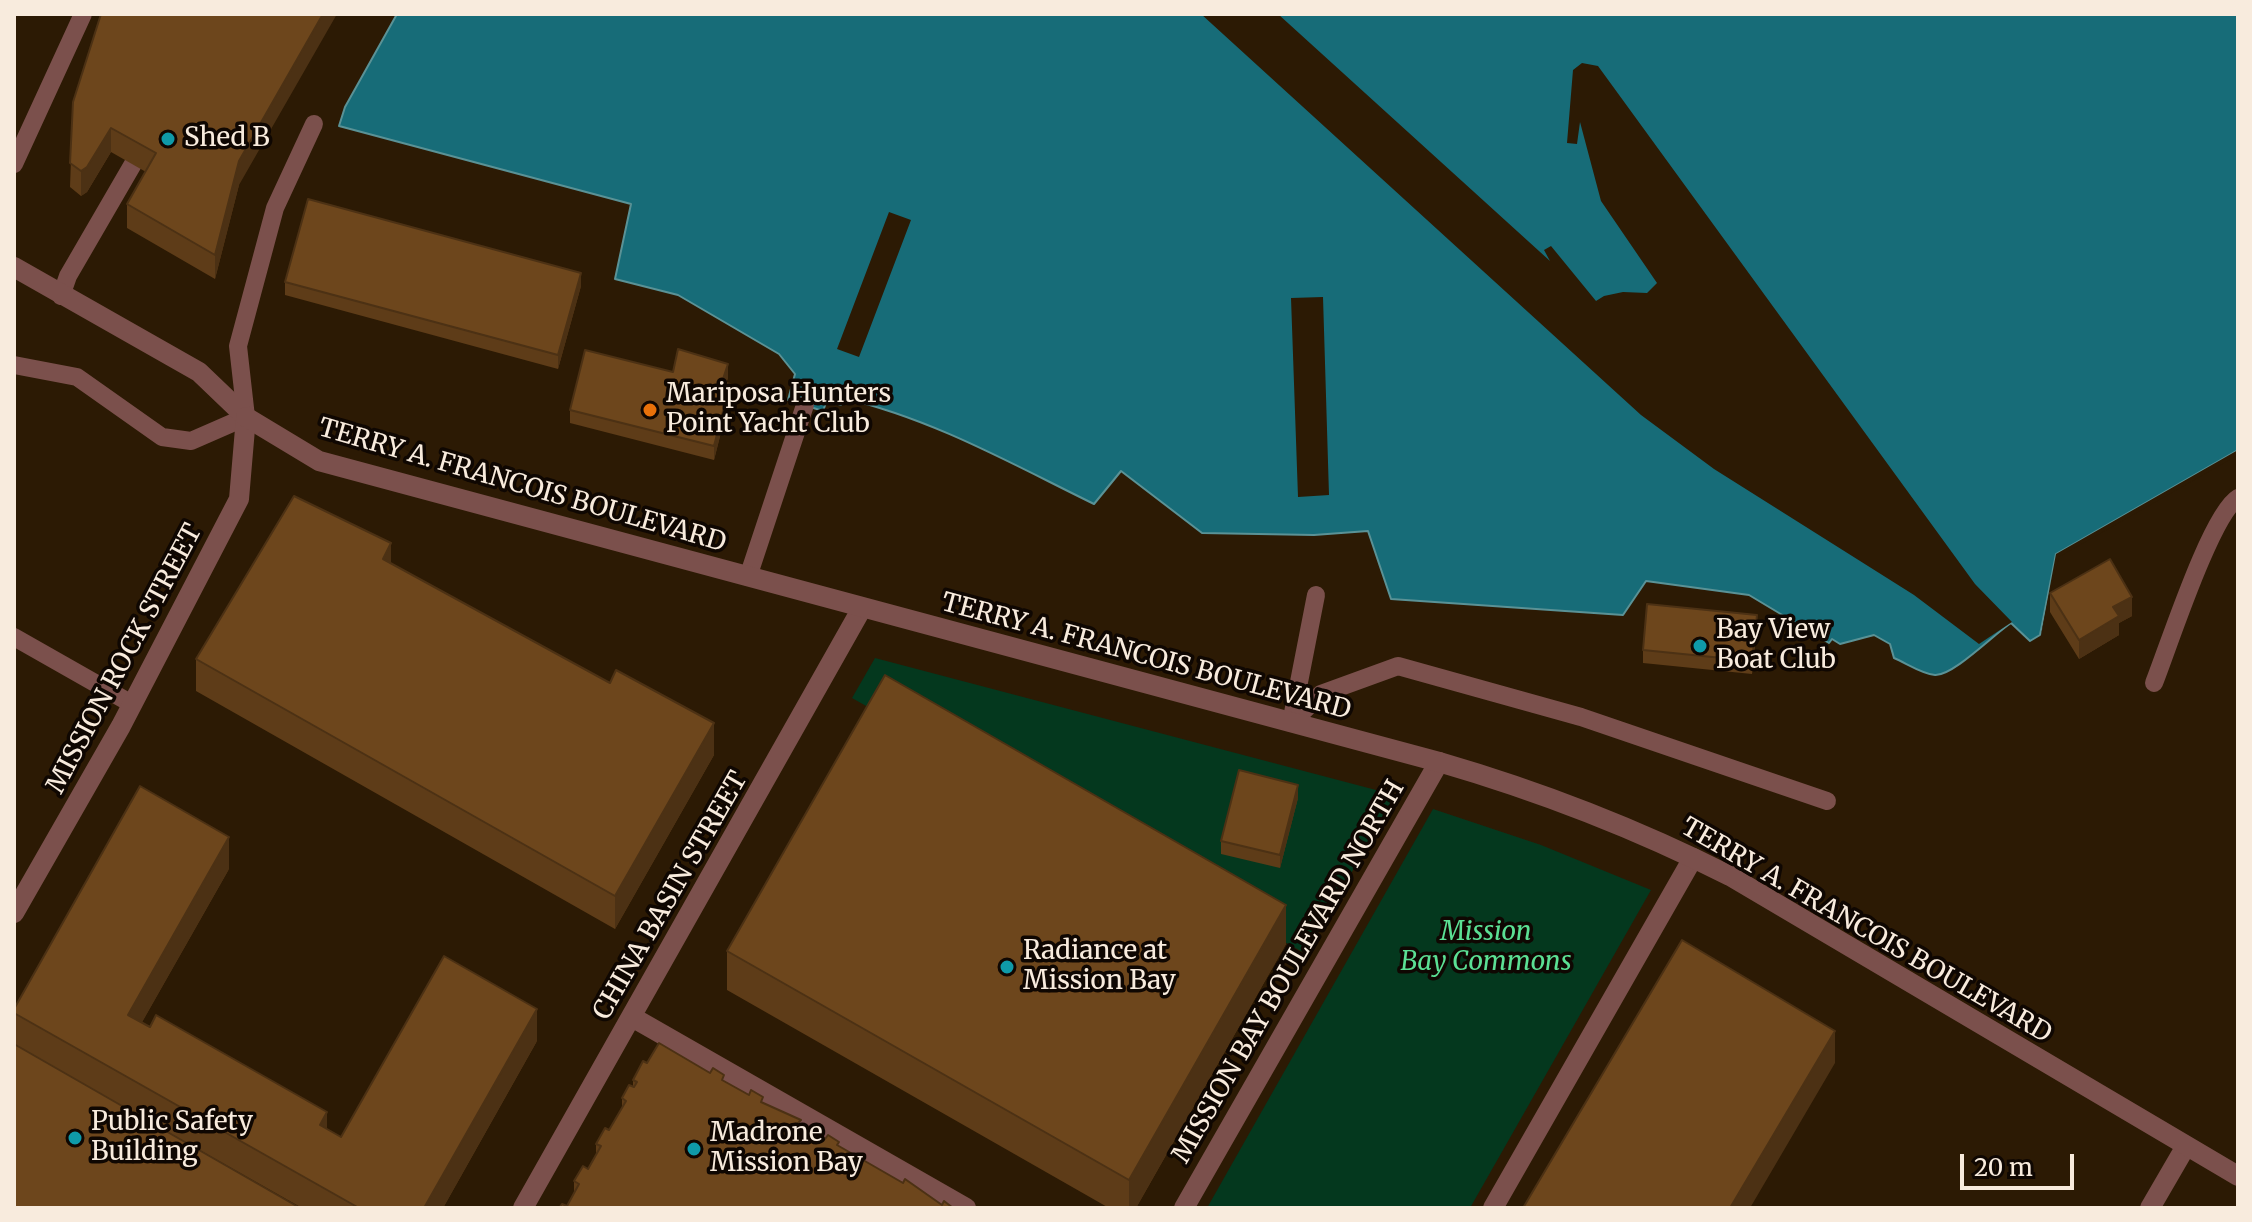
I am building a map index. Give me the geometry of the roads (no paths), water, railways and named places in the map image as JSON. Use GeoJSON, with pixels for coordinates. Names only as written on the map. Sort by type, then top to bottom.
{"type":"FeatureCollection","features":[{"type":"Feature","properties":{"kind":"street","name":"TERRY A. FRANCOIS BOULEVARD"},"geometry":{"type":"LineString","coordinates":[[14,267],[199,372],[246,417],[319,461],[1439,762],[1537,794],[1693,858],[2238,1176]]}},
{"type":"Feature","properties":{"kind":"street","name":"MISSION ROCK STREET"},"geometry":{"type":"LineString","coordinates":[[14,913],[132,704],[239,499],[246,417]]}},
{"type":"Feature","properties":{"kind":"street","name":"CHINA BASIN STREET"},"geometry":{"type":"LineString","coordinates":[[523,1208],[862,608]]}},
{"type":"Feature","properties":{"kind":"street","name":"MISSION BAY BOULEVARD NORTH"},"geometry":{"type":"LineString","coordinates":[[1184,1208],[1439,762]]}},
{"type":"Feature","properties":{"kind":"street"},"geometry":{"type":"LineString","coordinates":[[1493,1208],[1693,858]]}},
{"type":"Feature","properties":{"kind":"street"},"geometry":{"type":"LineString","coordinates":[[632,1017],[966,1208]]}},
{"type":"Feature","properties":{"kind":"street"},"geometry":{"type":"LineString","coordinates":[[2150,1208],[2186,1146]]}},
{"type":"Feature","properties":{"kind":"lane"},"geometry":{"type":"LineString","coordinates":[[14,164],[83,14]]}},
{"type":"Feature","properties":{"kind":"lane"},"geometry":{"type":"LineString","coordinates":[[14,365],[77,377],[162,437],[191,441],[246,417],[238,346],[275,208],[314,124]]}},
{"type":"Feature","properties":{"kind":"lane"},"geometry":{"type":"LineString","coordinates":[[61,296],[68,276],[133,164]]}},
{"type":"Feature","properties":{"kind":"lane"},"geometry":{"type":"LineString","coordinates":[[748,577],[805,405]]}},
{"type":"Feature","properties":{"kind":"lane"},"geometry":{"type":"LineString","coordinates":[[2154,683],[2208,544],[2231,502],[2238,498]]}},
{"type":"Feature","properties":{"kind":"lane"},"geometry":{"type":"LineString","coordinates":[[1291,723],[1316,595]]}},
{"type":"Feature","properties":{"kind":"lane"},"geometry":{"type":"LineString","coordinates":[[14,637],[132,704]]}},
{"type":"Feature","properties":{"kind":"lane"},"geometry":{"type":"LineString","coordinates":[[1291,723],[1321,694],[1398,666],[1581,717],[1827,801]]}},
{"type":"Feature","properties":{"kind":"water"},"geometry":{"type":"Polygon","coordinates":[[[397,14],[2238,14],[2238,450],[2056,554],[2040,635],[2030,641],[2011,623],[1943,674],[1930,674],[1894,658],[1890,644],[1874,635],[1840,644],[1832,639],[1829,643],[1749,595],[1646,581],[1623,615],[1391,599],[1368,531],[1314,535],[1202,533],[1121,471],[1094,504],[972,444],[909,418],[843,398],[841,405],[827,400],[823,411],[788,400],[795,374],[779,354],[678,295],[615,279],[631,204],[339,126],[345,107],[397,14]]]}},
{"type":"Feature","properties":{"kind":"place","name":"Shed B"},"geometry":{"type":"Point","coordinates":[168,139]}},
{"type":"Feature","properties":{"kind":"place","name":"Mariposa Hunters Point Yacht Club"},"geometry":{"type":"Point","coordinates":[650,410]}},
{"type":"Feature","properties":{"kind":"place","name":"Bay View Boat Club"},"geometry":{"type":"Point","coordinates":[1700,646]}},
{"type":"Feature","properties":{"kind":"place","name":"Radiance at Mission Bay"},"geometry":{"type":"Point","coordinates":[1007,967]}},
{"type":"Feature","properties":{"kind":"place","name":"Public Safety Building"},"geometry":{"type":"Point","coordinates":[75,1138]}},
{"type":"Feature","properties":{"kind":"place","name":"Madrone Mission Bay"},"geometry":{"type":"Point","coordinates":[694,1149]}},
{"type":"Feature","properties":{"kind":"park label","name":"Mission Bay Commons"},"geometry":{"type":"Point","coordinates":[1486,948]}}]}
